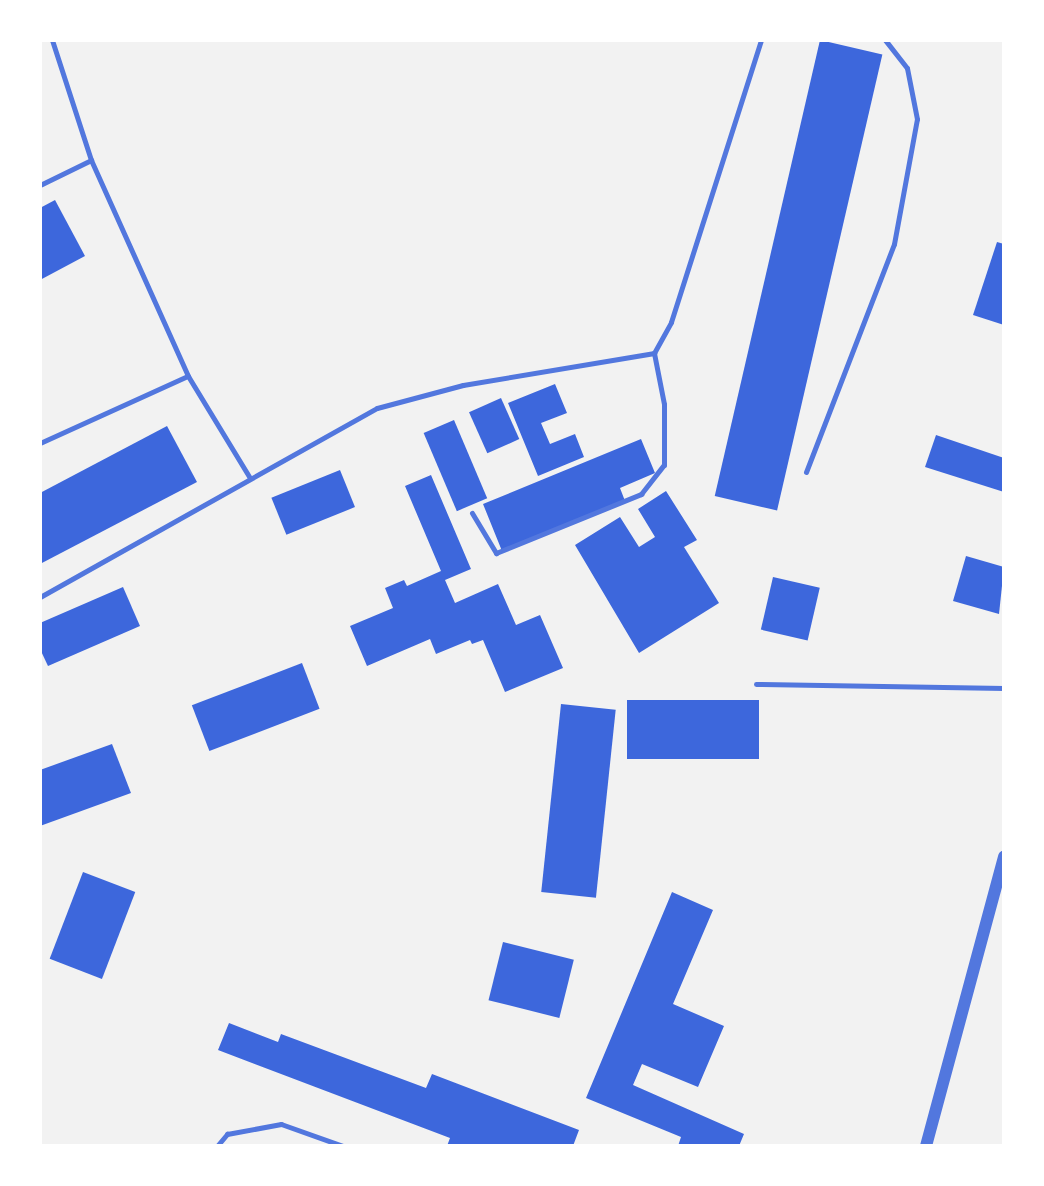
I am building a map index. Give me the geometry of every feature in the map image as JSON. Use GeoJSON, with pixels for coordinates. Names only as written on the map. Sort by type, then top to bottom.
{"type":"FeatureCollection","features":[{"type":"Feature","properties":{"kind":"street"},"geometry":{"type":"LineString","coordinates":[[926,1146],[1004,856]]}},
{"type":"Feature","properties":{"kind":"lane"},"geometry":{"type":"LineString","coordinates":[[51,40],[91,160],[188,376],[250,478]]}},
{"type":"Feature","properties":{"kind":"lane"},"geometry":{"type":"LineString","coordinates":[[471,513],[496,553],[640,494],[664,465],[664,404],[654,353],[671,322],[761,40]]}},
{"type":"Feature","properties":{"kind":"lane"},"geometry":{"type":"LineString","coordinates":[[806,472],[894,244],[917,119],[907,68],[886,40]]}},
{"type":"Feature","properties":{"kind":"lane"},"geometry":{"type":"LineString","coordinates":[[40,185],[91,160]]}},
{"type":"Feature","properties":{"kind":"lane"},"geometry":{"type":"LineString","coordinates":[[40,597],[377,408],[463,385],[654,353]]}},
{"type":"Feature","properties":{"kind":"lane"},"geometry":{"type":"LineString","coordinates":[[40,443],[188,376]]}},
{"type":"Feature","properties":{"kind":"lane"},"geometry":{"type":"LineString","coordinates":[[756,684],[1004,688]]}},
{"type":"Feature","properties":{"kind":"lane"},"geometry":{"type":"LineString","coordinates":[[217,1146],[227,1133],[281,1124],[343,1146]]}},
{"type":"Feature","properties":{"kind":"building"},"geometry":{"type":"Polygon","coordinates":[[[820,40],[882,54],[777,510],[715,496],[820,40]]]}},
{"type":"Feature","properties":{"kind":"building"},"geometry":{"type":"Polygon","coordinates":[[[55,200],[85,256],[40,280],[40,208],[55,200]]]}},
{"type":"Feature","properties":{"kind":"building"},"geometry":{"type":"Polygon","coordinates":[[[997,242],[1004,244],[1004,325],[973,315],[997,242]]]}},
{"type":"Feature","properties":{"kind":"building"},"geometry":{"type":"Polygon","coordinates":[[[555,384],[567,413],[541,423],[550,444],[575,434],[584,457],[538,476],[508,403],[555,384]]]}},
{"type":"Feature","properties":{"kind":"building"},"geometry":{"type":"Polygon","coordinates":[[[501,398],[519,439],[487,453],[469,412],[501,398]]]}},
{"type":"Feature","properties":{"kind":"building"},"geometry":{"type":"Polygon","coordinates":[[[454,420],[487,498],[457,511],[424,433],[454,420]]]}},
{"type":"Feature","properties":{"kind":"building"},"geometry":{"type":"Polygon","coordinates":[[[167,426],[197,482],[40,564],[40,493],[167,426]]]}},
{"type":"Feature","properties":{"kind":"building"},"geometry":{"type":"Polygon","coordinates":[[[936,435],[1004,458],[1004,492],[925,467],[936,435]]]}},
{"type":"Feature","properties":{"kind":"building"},"geometry":{"type":"Polygon","coordinates":[[[641,439],[655,473],[620,488],[625,501],[502,551],[483,504],[641,439]]]}},
{"type":"Feature","properties":{"kind":"building"},"geometry":{"type":"Polygon","coordinates":[[[340,470],[355,507],[286,535],[271,498],[340,470]]]}},
{"type":"Feature","properties":{"kind":"building"},"geometry":{"type":"Polygon","coordinates":[[[431,475],[471,569],[445,580],[455,603],[498,584],[516,625],[540,615],[563,668],[505,692],[483,640],[472,644],[470,640],[436,654],[430,639],[367,666],[350,626],[393,608],[385,588],[404,580],[407,586],[441,571],[405,486],[431,475]]]}},
{"type":"Feature","properties":{"kind":"building"},"geometry":{"type":"Polygon","coordinates":[[[666,491],[697,540],[684,547],[719,603],[639,653],[575,545],[620,517],[639,547],[655,537],[638,509],[666,491]]]}},
{"type":"Feature","properties":{"kind":"building"},"geometry":{"type":"Polygon","coordinates":[[[966,556],[1004,567],[999,614],[953,601],[966,556]]]}},
{"type":"Feature","properties":{"kind":"building"},"geometry":{"type":"Polygon","coordinates":[[[773,577],[820,588],[808,640],[761,630],[773,577]]]}},
{"type":"Feature","properties":{"kind":"building"},"geometry":{"type":"Polygon","coordinates":[[[123,587],[140,626],[48,666],[40,649],[40,623],[123,587]]]}},
{"type":"Feature","properties":{"kind":"building"},"geometry":{"type":"Polygon","coordinates":[[[302,663],[320,709],[209,751],[192,705],[302,663]]]}},
{"type":"Feature","properties":{"kind":"building"},"geometry":{"type":"Polygon","coordinates":[[[627,700],[759,700],[759,759],[627,759],[627,700]]]}},
{"type":"Feature","properties":{"kind":"building"},"geometry":{"type":"Polygon","coordinates":[[[561,704],[616,710],[596,898],[541,892],[561,704]]]}},
{"type":"Feature","properties":{"kind":"building"},"geometry":{"type":"Polygon","coordinates":[[[112,744],[131,793],[40,826],[40,770],[112,744]]]}},
{"type":"Feature","properties":{"kind":"building"},"geometry":{"type":"Polygon","coordinates":[[[83,872],[135,892],[102,979],[50,959],[83,872]]]}},
{"type":"Feature","properties":{"kind":"building"},"geometry":{"type":"Polygon","coordinates":[[[672,892],[713,910],[673,1004],[724,1026],[698,1087],[642,1064],[633,1085],[744,1134],[739,1146],[678,1146],[681,1137],[586,1098],[672,892]]]}},
{"type":"Feature","properties":{"kind":"building"},"geometry":{"type":"Polygon","coordinates":[[[503,942],[574,960],[559,1018],[488,1000],[503,942]]]}},
{"type":"Feature","properties":{"kind":"building"},"geometry":{"type":"Polygon","coordinates":[[[229,1023],[278,1042],[281,1034],[426,1088],[432,1074],[579,1130],[573,1146],[447,1146],[450,1138],[218,1050],[229,1023]]]}}]}
